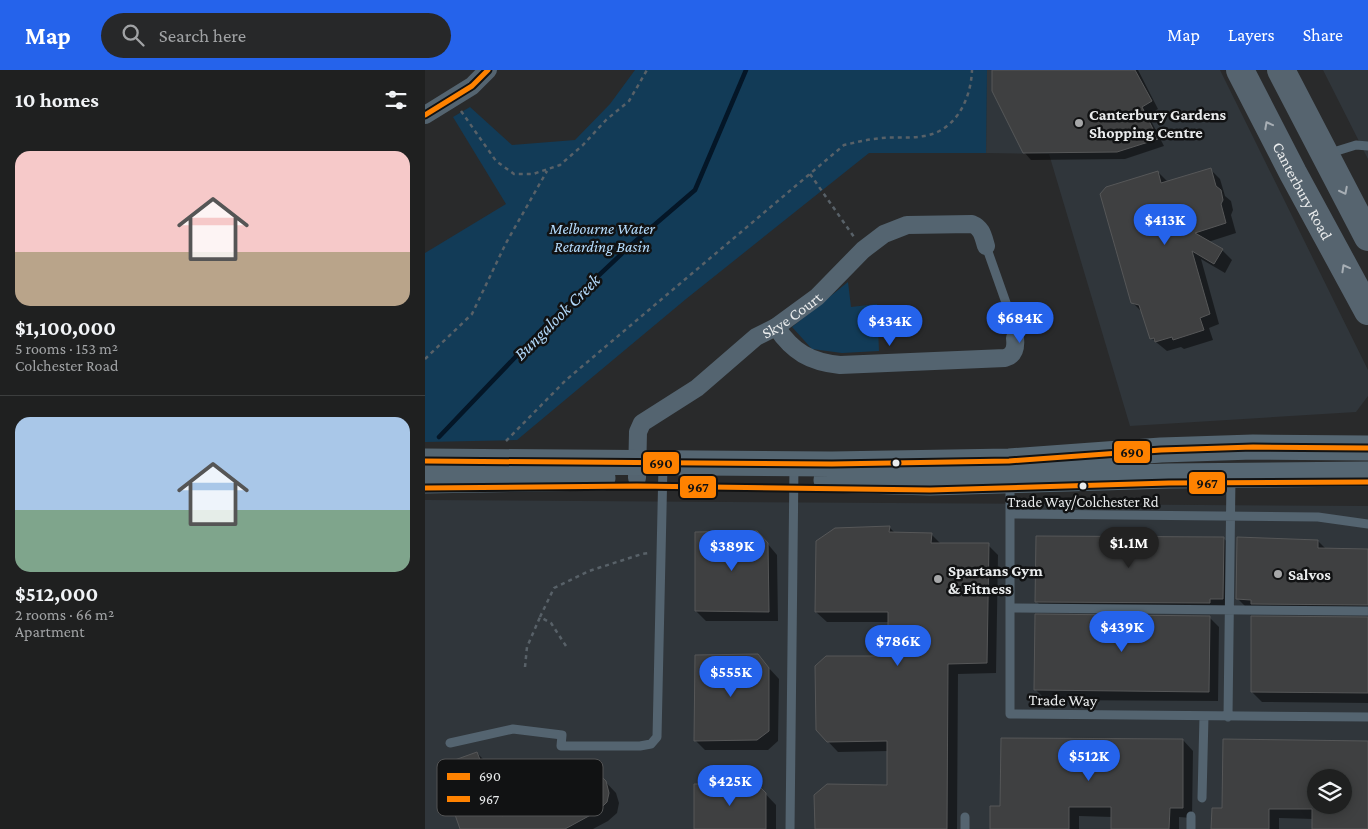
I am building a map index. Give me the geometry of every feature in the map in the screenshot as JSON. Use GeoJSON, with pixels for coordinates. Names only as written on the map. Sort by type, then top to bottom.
{"type":"FeatureCollection","features":[{"type":"Feature","properties":{"kind":"main road","name":"Canterbury Road"},"geometry":{"type":"LineString","coordinates":[[1240,70],[1280,149],[1368,311]]}},
{"type":"Feature","properties":{"kind":"main road"},"geometry":{"type":"LineString","coordinates":[[1281,70],[1368,237]]}},
{"type":"Feature","properties":{"kind":"main road"},"geometry":{"type":"LineString","coordinates":[[1280,149],[1319,143]]}},
{"type":"Feature","properties":{"kind":"main road"},"geometry":{"type":"LineString","coordinates":[[1293,172],[1319,143]]}},
{"type":"Feature","properties":{"kind":"main road"},"geometry":{"type":"LineString","coordinates":[[1343,448],[1368,429]]}},
{"type":"Feature","properties":{"kind":"main road"},"geometry":{"type":"LineString","coordinates":[[425,481],[663,470],[795,472],[930,483],[1161,450],[1253,447],[1368,448]]}},
{"type":"Feature","properties":{"kind":"main road"},"geometry":{"type":"LineString","coordinates":[[425,461],[497,460],[638,470]]}},
{"type":"Feature","properties":{"kind":"main road"},"geometry":{"type":"LineString","coordinates":[[1010,471],[1169,476],[1368,474]]}},
{"type":"Feature","properties":{"kind":"street"},"geometry":{"type":"LineString","coordinates":[[425,115],[472,86],[488,70]]}},
{"type":"Feature","properties":{"kind":"street","name":"Skye Court"},"geometry":{"type":"LineString","coordinates":[[638,470],[638,432],[642,424],[654,414],[697,388],[756,337],[776,327],[817,297],[863,250],[884,234],[894,228],[907,225],[972,224],[982,231],[986,246]]}},
{"type":"Feature","properties":{"kind":"street"},"geometry":{"type":"LineString","coordinates":[[776,327],[784,338],[803,355],[824,363],[856,365],[1012,347]]}},
{"type":"Feature","properties":{"kind":"lane"},"geometry":{"type":"LineString","coordinates":[[1319,143],[1368,146]]}},
{"type":"Feature","properties":{"kind":"lane"},"geometry":{"type":"LineString","coordinates":[[986,246],[1004,295],[1012,347]]}},
{"type":"Feature","properties":{"kind":"lane"},"geometry":{"type":"LineString","coordinates":[[450,743],[513,729],[562,735],[561,746],[651,744],[657,737],[663,470]]}},
{"type":"Feature","properties":{"kind":"lane","name":"Trade Way"},"geometry":{"type":"LineString","coordinates":[[1010,471],[1010,714],[1368,717]]}},
{"type":"Feature","properties":{"kind":"lane"},"geometry":{"type":"LineString","coordinates":[[790,829],[795,472]]}},
{"type":"Feature","properties":{"kind":"lane"},"geometry":{"type":"LineString","coordinates":[[1228,717],[1231,476]]}},
{"type":"Feature","properties":{"kind":"lane"},"geometry":{"type":"LineString","coordinates":[[1011,514],[1318,517],[1368,524]]}},
{"type":"Feature","properties":{"kind":"lane"},"geometry":{"type":"LineString","coordinates":[[1011,608],[1368,611]]}},
{"type":"Feature","properties":{"kind":"lane"},"geometry":{"type":"LineString","coordinates":[[1202,798],[1204,716]]}},
{"type":"Feature","properties":{"kind":"lane"},"geometry":{"type":"LineString","coordinates":[[1191,816],[1191,829]]}},
{"type":"Feature","properties":{"kind":"lane"},"geometry":{"type":"LineString","coordinates":[[965,817],[965,829]]}},
{"type":"Feature","properties":{"kind":"path"},"geometry":{"type":"LineString","coordinates":[[460,111],[495,161],[514,174],[533,174],[560,165],[583,145],[606,120],[629,101],[647,70]]}},
{"type":"Feature","properties":{"kind":"path"},"geometry":{"type":"LineString","coordinates":[[497,460],[500,448],[566,380],[844,145],[875,138],[925,136],[943,129],[960,114],[969,96],[972,70]]}},
{"type":"Feature","properties":{"kind":"path"},"geometry":{"type":"LineString","coordinates":[[425,359],[471,314],[506,243],[547,169]]}},
{"type":"Feature","properties":{"kind":"path"},"geometry":{"type":"LineString","coordinates":[[810,174],[863,250]]}},
{"type":"Feature","properties":{"kind":"path"},"geometry":{"type":"LineString","coordinates":[[525,667],[527,647],[554,588],[624,559],[642,554],[661,552]]}},
{"type":"Feature","properties":{"kind":"path"},"geometry":{"type":"LineString","coordinates":[[540,617],[551,623],[566,646]]}},
{"type":"Feature","properties":{"kind":"shaded area"},"geometry":{"type":"Polygon","coordinates":[[[987,70],[1220,70],[1368,370],[1368,396],[1356,412],[1130,426],[1049,154],[986,153],[987,70]]]}},
{"type":"Feature","properties":{"kind":"shaded area"},"geometry":{"type":"Polygon","coordinates":[[[1323,70],[1368,70],[1368,159],[1323,70]]]}},
{"type":"Feature","properties":{"kind":"shaded area"},"geometry":{"type":"Polygon","coordinates":[[[425,500],[1368,506],[1368,829],[425,829],[425,500]]]}},
{"type":"Feature","properties":{"kind":"green space","name":"Melbourne Water Retarding Basin"},"geometry":{"type":"Polygon","coordinates":[[[635,70],[987,70],[986,153],[869,153],[686,299],[517,440],[425,442],[425,253],[506,204],[453,117],[470,107],[512,145],[575,140],[610,104],[635,70]]]}},
{"type":"Feature","properties":{"kind":"green space"},"geometry":{"type":"Polygon","coordinates":[[[848,282],[851,307],[877,304],[879,351],[842,353],[812,349],[792,327],[848,282]]]}},
{"type":"Feature","properties":{"kind":"building","name":"Canterbury Gardens Shopping Centre"},"geometry":{"type":"Polygon","coordinates":[[[992,70],[1135,70],[1152,101],[1142,107],[1158,139],[1117,152],[1023,153],[992,91],[992,70]]]}},
{"type":"Feature","properties":{"kind":"building"},"geometry":{"type":"Polygon","coordinates":[[[1211,168],[1216,186],[1221,190],[1223,200],[1221,204],[1226,223],[1195,233],[1223,249],[1214,264],[1192,251],[1210,314],[1200,318],[1204,330],[1173,340],[1172,337],[1155,342],[1154,338],[1150,339],[1139,305],[1131,303],[1100,194],[1106,187],[1158,171],[1161,183],[1211,168]]]}},
{"type":"Feature","properties":{"kind":"building"},"geometry":{"type":"Polygon","coordinates":[[[890,526],[889,532],[932,533],[931,543],[989,543],[987,663],[948,664],[947,829],[815,829],[814,795],[827,784],[887,785],[887,741],[827,742],[816,730],[815,666],[826,656],[888,656],[888,612],[815,612],[816,541],[835,528],[890,526]]]}},
{"type":"Feature","properties":{"kind":"building"},"geometry":{"type":"Polygon","coordinates":[[[757,531],[768,543],[769,612],[695,611],[695,532],[757,531]]]}},
{"type":"Feature","properties":{"kind":"building"},"geometry":{"type":"Polygon","coordinates":[[[1036,536],[1224,537],[1223,599],[1210,599],[1210,603],[1035,602],[1036,536]]]}},
{"type":"Feature","properties":{"kind":"building","name":"Salvos"},"geometry":{"type":"Polygon","coordinates":[[[1237,537],[1318,540],[1318,548],[1368,549],[1368,605],[1251,604],[1251,600],[1236,599],[1237,537]]]}},
{"type":"Feature","properties":{"kind":"building"},"geometry":{"type":"Polygon","coordinates":[[[1035,614],[1210,616],[1209,692],[1034,690],[1035,614]]]}},
{"type":"Feature","properties":{"kind":"building"},"geometry":{"type":"Polygon","coordinates":[[[1251,616],[1368,617],[1368,693],[1251,692],[1251,616]]]}},
{"type":"Feature","properties":{"kind":"building"},"geometry":{"type":"Polygon","coordinates":[[[758,654],[769,668],[769,731],[757,740],[694,741],[695,655],[758,654]]]}},
{"type":"Feature","properties":{"kind":"building"},"geometry":{"type":"Polygon","coordinates":[[[1001,738],[1183,739],[1183,808],[1170,808],[1169,829],[1111,829],[1111,807],[1069,807],[1069,829],[990,829],[990,806],[1000,806],[1001,738]]]}},
{"type":"Feature","properties":{"kind":"building"},"geometry":{"type":"Polygon","coordinates":[[[1223,739],[1368,741],[1368,829],[1312,829],[1312,814],[1352,814],[1352,769],[1307,769],[1307,809],[1269,809],[1269,829],[1211,829],[1212,808],[1222,808],[1223,739]]]}},
{"type":"Feature","properties":{"kind":"building"},"geometry":{"type":"Polygon","coordinates":[[[477,752],[480,759],[458,759],[477,752]]]}},
{"type":"Feature","properties":{"kind":"building"},"geometry":{"type":"Polygon","coordinates":[[[603,778],[606,781],[609,793],[607,802],[603,806],[603,778]]]}},
{"type":"Feature","properties":{"kind":"building"},"geometry":{"type":"Polygon","coordinates":[[[694,784],[757,784],[766,793],[766,829],[694,829],[694,784]]]}},
{"type":"Feature","properties":{"kind":"building"},"geometry":{"type":"Polygon","coordinates":[[[455,816],[589,816],[565,829],[460,829],[455,816]]]}},
{"type":"Feature","properties":{"kind":"waterway","name":"Bungalook Creek"},"geometry":{"type":"LineString","coordinates":[[439,437],[544,327],[631,245],[695,190],[746,70]]}},
{"type":"Feature","properties":{"kind":"transit line","name":"690"},"geometry":{"type":"LineString","coordinates":[[425,115],[472,86],[488,70]]}},
{"type":"Feature","properties":{"kind":"transit line","name":"690"},"geometry":{"type":"LineString","coordinates":[[425,461],[832,464],[1009,461],[1161,450],[1253,447],[1368,448]]}},
{"type":"Feature","properties":{"kind":"transit line","name":"967"},"geometry":{"type":"LineString","coordinates":[[425,488],[637,486],[930,490],[1169,483],[1368,482]]}},
{"type":"Feature","properties":{"kind":"place","name":"Canterbury Gardens Shopping Centre"},"geometry":{"type":"Point","coordinates":[1079,123]}},
{"type":"Feature","properties":{"kind":"place","name":"Trade Way/Colchester Rd"},"geometry":{"type":"Point","coordinates":[1083,486]}},
{"type":"Feature","properties":{"kind":"place","name":"Salvos"},"geometry":{"type":"Point","coordinates":[1278,574]}},
{"type":"Feature","properties":{"kind":"place","name":"Spartans Gym & Fitness"},"geometry":{"type":"Point","coordinates":[938,579]}}]}
